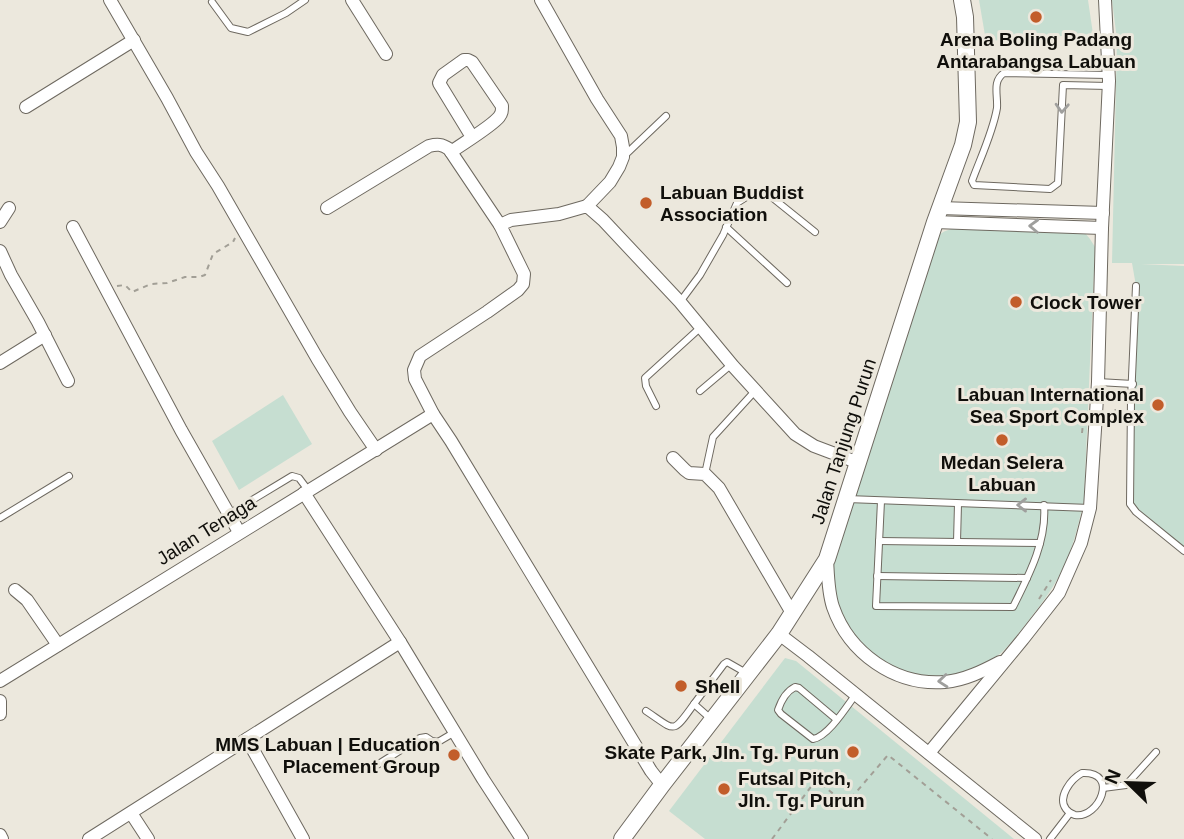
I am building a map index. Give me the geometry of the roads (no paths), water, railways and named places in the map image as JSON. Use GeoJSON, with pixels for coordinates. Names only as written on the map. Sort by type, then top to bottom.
{"type":"FeatureCollection","features":[{"type":"Feature","properties":{"kind":"street"},"geometry":{"type":"LineString","coordinates":[[110,0],[317,358],[376,450]]}},
{"type":"Feature","properties":{"kind":"street"},"geometry":{"type":"LineString","coordinates":[[352,0],[387,54]]}},
{"type":"Feature","properties":{"kind":"street"},"geometry":{"type":"LineString","coordinates":[[500,225],[511,220],[559,214],[587,206],[610,182],[623,158],[624,147],[617,127],[597,99],[541,0]]}},
{"type":"Feature","properties":{"kind":"street","name":"Jalan Tanjung Purun"},"geometry":{"type":"LineString","coordinates":[[622,839],[779,634],[827,559],[937,215],[963,145],[968,122],[965,17],[962,0]]}},
{"type":"Feature","properties":{"kind":"street"},"geometry":{"type":"LineString","coordinates":[[929,753],[1051,604],[1065,582],[1082,543],[1090,508],[1098,382],[1108,81],[1105,0]]}},
{"type":"Feature","properties":{"kind":"street"},"geometry":{"type":"LineString","coordinates":[[26,107],[134,40]]}},
{"type":"Feature","properties":{"kind":"street"},"geometry":{"type":"LineString","coordinates":[[451,152],[497,120],[501,114],[502,106],[472,62],[464,60],[443,75],[439,83],[472,137]]}},
{"type":"Feature","properties":{"kind":"street"},"geometry":{"type":"LineString","coordinates":[[327,208],[429,146],[437,144],[444,145],[451,152],[500,225],[524,274],[523,284],[487,312],[420,356],[414,370],[415,379],[433,414],[650,771],[662,785]]}},
{"type":"Feature","properties":{"kind":"street"},"geometry":{"type":"LineString","coordinates":[[587,206],[680,302],[755,391],[795,433],[804,441],[859,463]]}},
{"type":"Feature","properties":{"kind":"street"},"geometry":{"type":"LineString","coordinates":[[0,222],[9,208]]}},
{"type":"Feature","properties":{"kind":"street"},"geometry":{"type":"LineString","coordinates":[[937,215],[1103,213]]}},
{"type":"Feature","properties":{"kind":"street"},"geometry":{"type":"LineString","coordinates":[[937,215],[1102,228]]}},
{"type":"Feature","properties":{"kind":"street"},"geometry":{"type":"LineString","coordinates":[[73,227],[239,533]]}},
{"type":"Feature","properties":{"kind":"street"},"geometry":{"type":"LineString","coordinates":[[0,251],[68,381]]}},
{"type":"Feature","properties":{"kind":"street"},"geometry":{"type":"LineString","coordinates":[[0,363],[45,335]]}},
{"type":"Feature","properties":{"kind":"street","name":"Jalan Tenaga"},"geometry":{"type":"LineString","coordinates":[[0,681],[433,414]]}},
{"type":"Feature","properties":{"kind":"street"},"geometry":{"type":"LineString","coordinates":[[673,458],[688,472],[705,474],[719,488],[792,613]]}},
{"type":"Feature","properties":{"kind":"street"},"geometry":{"type":"LineString","coordinates":[[306,491],[522,839]]}},
{"type":"Feature","properties":{"kind":"street"},"geometry":{"type":"LineString","coordinates":[[827,559],[832,605],[844,632],[864,654],[884,668],[900,676],[926,682],[945,682],[981,672],[1007,658]]}},
{"type":"Feature","properties":{"kind":"street"},"geometry":{"type":"LineString","coordinates":[[15,590],[27,600],[58,645]]}},
{"type":"Feature","properties":{"kind":"street"},"geometry":{"type":"LineString","coordinates":[[779,634],[1035,839]]}},
{"type":"Feature","properties":{"kind":"street"},"geometry":{"type":"LineString","coordinates":[[89,839],[400,642]]}},
{"type":"Feature","properties":{"kind":"street"},"geometry":{"type":"LineString","coordinates":[[0,701],[0,714]]}},
{"type":"Feature","properties":{"kind":"street"},"geometry":{"type":"LineString","coordinates":[[247,739],[303,839]]}},
{"type":"Feature","properties":{"kind":"street"},"geometry":{"type":"LineString","coordinates":[[131,813],[148,839]]}},
{"type":"Feature","properties":{"kind":"lane"},"geometry":{"type":"LineString","coordinates":[[212,2],[231,28],[248,32],[305,0]]}},
{"type":"Feature","properties":{"kind":"lane"},"geometry":{"type":"LineString","coordinates":[[1064,75],[1058,183],[1050,188],[974,185],[972,181],[995,118],[996,82],[1000,75],[1064,75],[1108,81]]}},
{"type":"Feature","properties":{"kind":"lane"},"geometry":{"type":"LineString","coordinates":[[1063,85],[1108,81]]}},
{"type":"Feature","properties":{"kind":"lane"},"geometry":{"type":"LineString","coordinates":[[623,158],[666,116]]}},
{"type":"Feature","properties":{"kind":"lane"},"geometry":{"type":"LineString","coordinates":[[680,302],[700,275],[737,202],[748,196],[758,193],[769,195],[815,232]]}},
{"type":"Feature","properties":{"kind":"lane"},"geometry":{"type":"LineString","coordinates":[[726,227],[787,283]]}},
{"type":"Feature","properties":{"kind":"lane"},"geometry":{"type":"LineString","coordinates":[[1136,285],[1130,504],[1184,551]]}},
{"type":"Feature","properties":{"kind":"lane"},"geometry":{"type":"LineString","coordinates":[[656,406],[645,378],[701,327]]}},
{"type":"Feature","properties":{"kind":"lane"},"geometry":{"type":"LineString","coordinates":[[700,391],[732,364]]}},
{"type":"Feature","properties":{"kind":"lane"},"geometry":{"type":"LineString","coordinates":[[1098,382],[1133,384]]}},
{"type":"Feature","properties":{"kind":"lane"},"geometry":{"type":"LineString","coordinates":[[705,474],[713,437],[755,391]]}},
{"type":"Feature","properties":{"kind":"lane"},"geometry":{"type":"LineString","coordinates":[[1097,396],[1131,399]]}},
{"type":"Feature","properties":{"kind":"lane"},"geometry":{"type":"LineString","coordinates":[[1,516],[69,476]]}},
{"type":"Feature","properties":{"kind":"lane"},"geometry":{"type":"LineString","coordinates":[[229,514],[292,476],[299,478],[306,491]]}},
{"type":"Feature","properties":{"kind":"lane"},"geometry":{"type":"LineString","coordinates":[[846,499],[1090,508]]}},
{"type":"Feature","properties":{"kind":"lane"},"geometry":{"type":"LineString","coordinates":[[881,501],[876,606],[1013,607],[1040,543],[1045,519],[1044,505]]}},
{"type":"Feature","properties":{"kind":"lane"},"geometry":{"type":"LineString","coordinates":[[957,542],[958,504]]}},
{"type":"Feature","properties":{"kind":"lane"},"geometry":{"type":"LineString","coordinates":[[879,541],[1040,543]]}},
{"type":"Feature","properties":{"kind":"lane"},"geometry":{"type":"LineString","coordinates":[[877,576],[1027,578]]}},
{"type":"Feature","properties":{"kind":"lane"},"geometry":{"type":"LineString","coordinates":[[646,710],[670,727],[676,727],[723,664],[731,663],[748,674]]}},
{"type":"Feature","properties":{"kind":"lane"},"geometry":{"type":"LineString","coordinates":[[836,719],[800,688],[795,687],[790,689],[778,710],[813,739],[818,739],[823,736],[856,694]]}},
{"type":"Feature","properties":{"kind":"lane"},"geometry":{"type":"LineString","coordinates":[[694,704],[712,720]]}},
{"type":"Feature","properties":{"kind":"lane"},"geometry":{"type":"LineString","coordinates":[[377,765],[423,737],[438,742],[455,732]]}},
{"type":"Feature","properties":{"kind":"lane"},"geometry":{"type":"LineString","coordinates":[[1103,788],[1126,785],[1156,752]]}},
{"type":"Feature","properties":{"kind":"lane"},"geometry":{"type":"LineString","coordinates":[[1091,773],[1098,777],[1103,788],[1098,803],[1080,816],[1070,813],[1064,807],[1063,795],[1077,776],[1091,773]]}},
{"type":"Feature","properties":{"kind":"lane"},"geometry":{"type":"LineString","coordinates":[[1050,839],[1070,813]]}},
{"type":"Feature","properties":{"kind":"place","name":"Arena Boling Padang Antarabangsa Labuan"},"geometry":{"type":"Point","coordinates":[1036,17]}},
{"type":"Feature","properties":{"kind":"place","name":"Labuan Buddist Association"},"geometry":{"type":"Point","coordinates":[646,203]}},
{"type":"Feature","properties":{"kind":"place","name":"Clock Tower"},"geometry":{"type":"Point","coordinates":[1016,302]}},
{"type":"Feature","properties":{"kind":"place","name":"Labuan International Sea Sport Complex"},"geometry":{"type":"Point","coordinates":[1158,405]}},
{"type":"Feature","properties":{"kind":"place","name":"Medan Selera Labuan"},"geometry":{"type":"Point","coordinates":[1002,440]}},
{"type":"Feature","properties":{"kind":"place","name":"Shell"},"geometry":{"type":"Point","coordinates":[681,686]}},
{"type":"Feature","properties":{"kind":"place","name":"Skate Park, Jln. Tg. Purun"},"geometry":{"type":"Point","coordinates":[853,752]}},
{"type":"Feature","properties":{"kind":"place","name":"MMS Labuan | Education Placement Group"},"geometry":{"type":"Point","coordinates":[454,755]}},
{"type":"Feature","properties":{"kind":"place","name":"Futsal Pitch, Jln. Tg. Purun"},"geometry":{"type":"Point","coordinates":[724,789]}}]}
